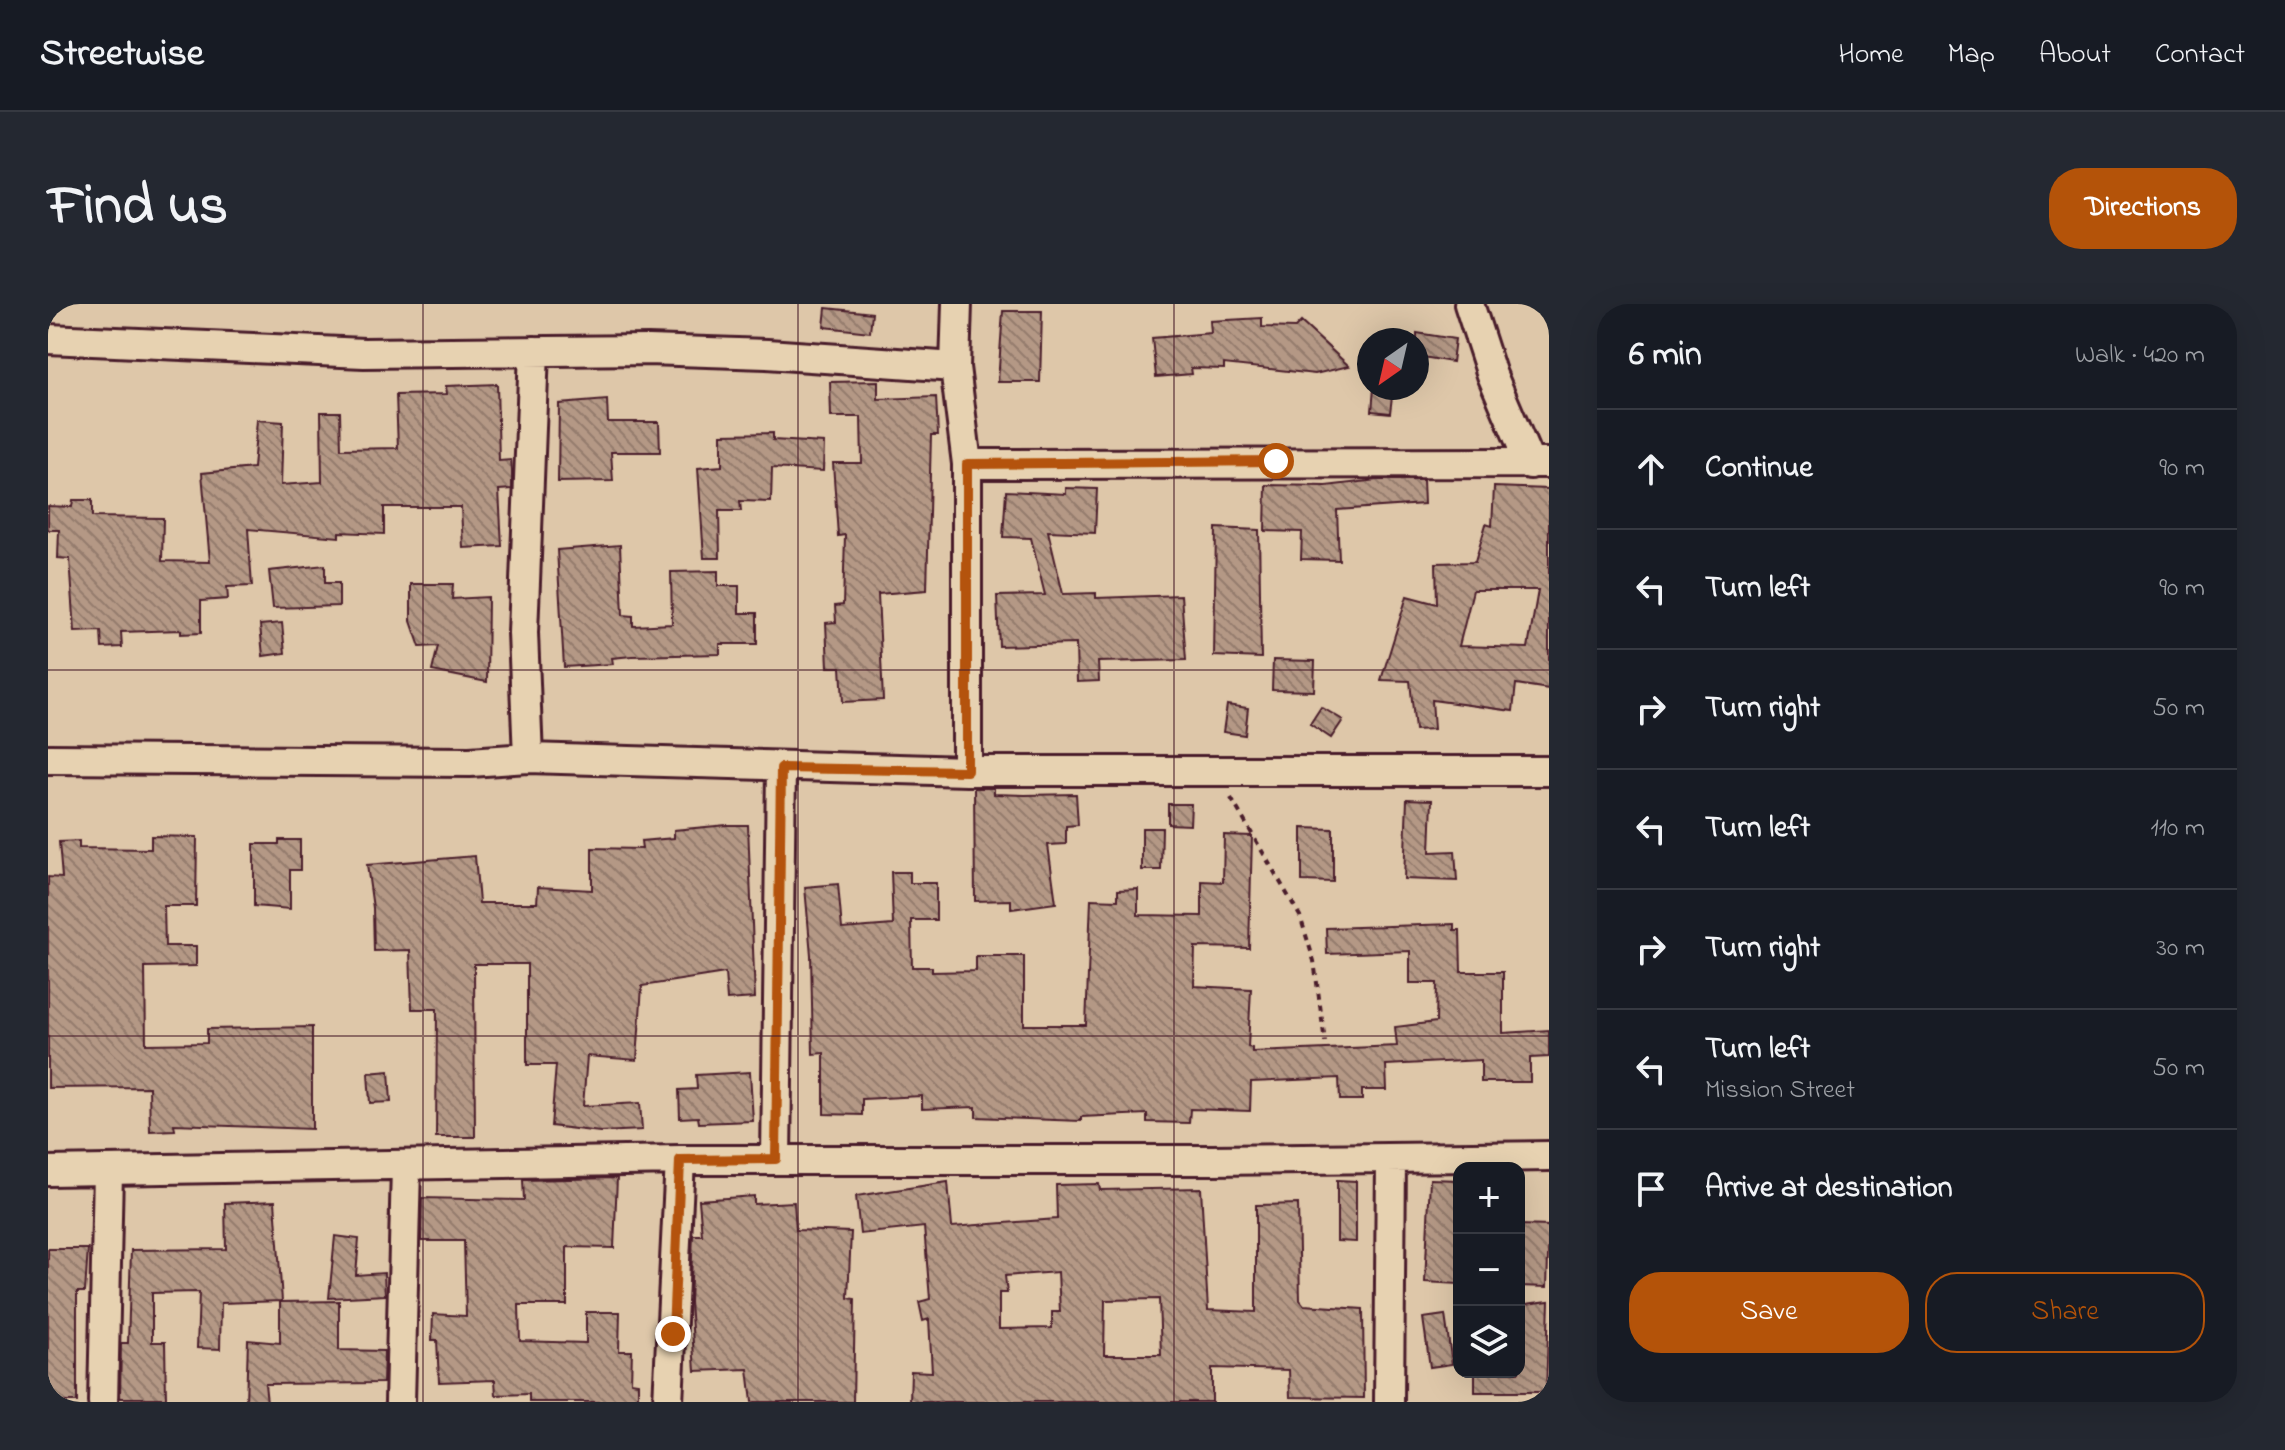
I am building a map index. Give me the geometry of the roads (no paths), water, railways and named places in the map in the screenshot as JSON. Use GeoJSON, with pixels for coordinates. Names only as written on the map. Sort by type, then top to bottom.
{"type":"FeatureCollection","features":[{"type":"Feature","properties":{"kind":"street"},"geometry":{"type":"LineString","coordinates":[[957,304],[955,367],[967,464],[967,771]]}},
{"type":"Feature","properties":{"kind":"street"},"geometry":{"type":"LineString","coordinates":[[967,464],[1276,461],[1540,464],[1492,375],[1469,304]]}},
{"type":"Feature","properties":{"kind":"street"},"geometry":{"type":"LineString","coordinates":[[48,339],[364,353],[534,351],[767,354],[955,367]]}},
{"type":"Feature","properties":{"kind":"street"},"geometry":{"type":"LineString","coordinates":[[528,758],[523,633],[534,351]]}},
{"type":"Feature","properties":{"kind":"street"},"geometry":{"type":"LineString","coordinates":[[48,759],[470,762],[528,758],[781,768],[967,771],[1549,771]]}},
{"type":"Feature","properties":{"kind":"street"},"geometry":{"type":"LineString","coordinates":[[776,1159],[781,768]]}},
{"type":"Feature","properties":{"kind":"street"},"geometry":{"type":"LineString","coordinates":[[48,1171],[776,1159],[1549,1156]]}},
{"type":"Feature","properties":{"kind":"street"},"geometry":{"type":"LineString","coordinates":[[1389,1402],[1391,1159]]}},
{"type":"Feature","properties":{"kind":"street"},"geometry":{"type":"LineString","coordinates":[[668,1402],[680,1160]]}},
{"type":"Feature","properties":{"kind":"street"},"geometry":{"type":"LineString","coordinates":[[400,1402],[406,1167]]}},
{"type":"Feature","properties":{"kind":"street"},"geometry":{"type":"LineString","coordinates":[[103,1402],[108,1171]]}}]}
